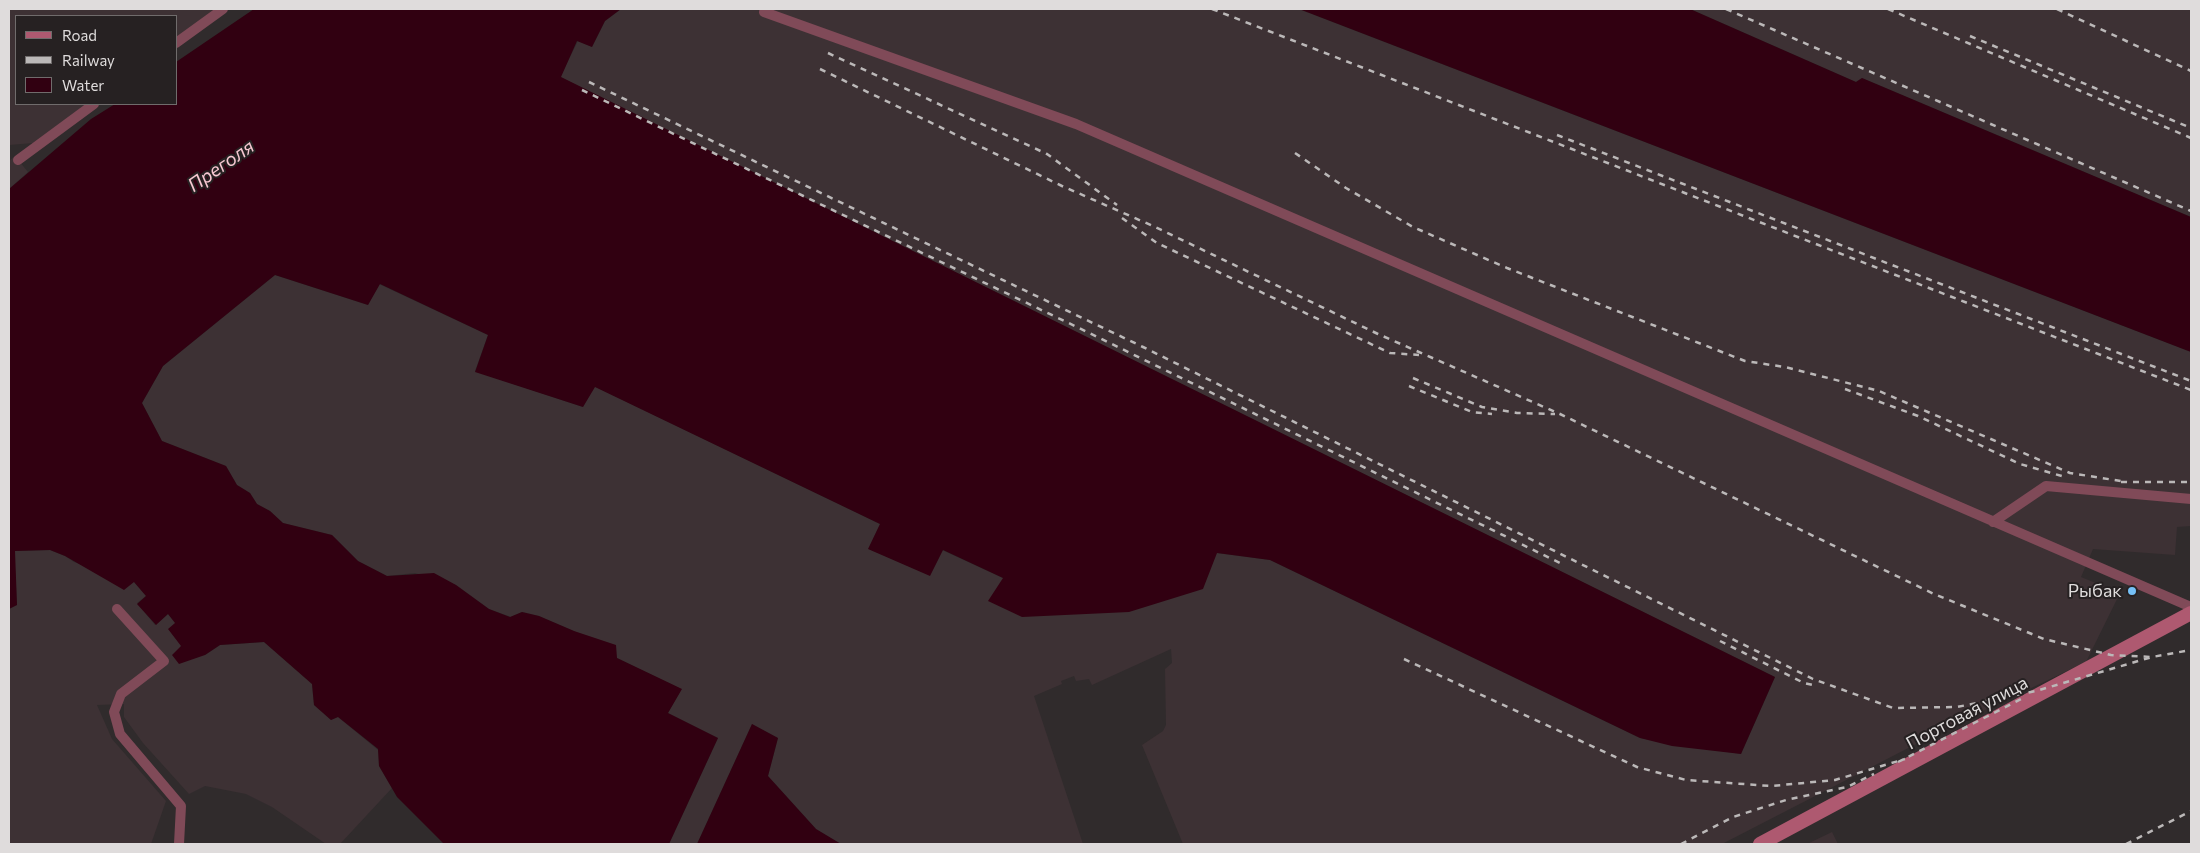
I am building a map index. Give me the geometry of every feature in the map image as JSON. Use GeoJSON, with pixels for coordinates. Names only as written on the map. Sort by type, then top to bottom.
{"type":"FeatureCollection","features":[{"type":"Feature","properties":{"kind":"main road","name":"Портовая улица"},"geometry":{"type":"LineString","coordinates":[[1760,844],[2191,613]]}},
{"type":"Feature","properties":{"kind":"street"},"geometry":{"type":"LineString","coordinates":[[178,42],[223,9]]}},
{"type":"Feature","properties":{"kind":"street"},"geometry":{"type":"LineString","coordinates":[[764,12],[1076,124],[2191,607]]}},
{"type":"Feature","properties":{"kind":"street"},"geometry":{"type":"LineString","coordinates":[[18,160],[93,105]]}},
{"type":"Feature","properties":{"kind":"street"},"geometry":{"type":"LineString","coordinates":[[1993,522],[2046,486],[2191,499]]}},
{"type":"Feature","properties":{"kind":"street"},"geometry":{"type":"LineString","coordinates":[[117,609],[164,661],[121,694],[114,712],[120,734],[181,806],[179,844]]}},
{"type":"Feature","properties":{"kind":"shaded area"},"geometry":{"type":"Polygon","coordinates":[[[9,9],[219,9],[178,38],[178,15],[15,15],[15,105],[86,105],[33,143],[9,145],[9,9]]]}},
{"type":"Feature","properties":{"kind":"shaded area"},"geometry":{"type":"Polygon","coordinates":[[[621,9],[1299,9],[2191,352],[2191,526],[2177,527],[2175,555],[2093,549],[2081,577],[2120,593],[2086,662],[1951,726],[1722,844],[1183,844],[1142,745],[1163,731],[1166,725],[1165,669],[1172,663],[1171,649],[1092,685],[1089,679],[1076,681],[1074,676],[1061,681],[1062,684],[1034,696],[1083,844],[841,844],[816,829],[768,776],[778,738],[752,724],[697,844],[669,844],[718,738],[668,713],[681,689],[617,658],[574,631],[539,616],[522,612],[511,617],[489,609],[456,585],[415,573],[387,576],[358,561],[332,535],[283,523],[270,511],[257,504],[250,493],[237,485],[226,466],[162,441],[142,403],[163,366],[275,275],[368,305],[379,284],[488,335],[475,371],[583,407],[594,386],[880,524],[869,549],[930,575],[942,550],[1003,578],[1217,553],[1270,560],[1640,738],[1741,754],[1775,677],[560,77],[578,41],[592,47],[605,21],[621,9]]]}},
{"type":"Feature","properties":{"kind":"shaded area"},"geometry":{"type":"Polygon","coordinates":[[[1690,9],[2191,9],[2191,217],[1862,78],[1856,82],[1690,9]]]}},
{"type":"Feature","properties":{"kind":"shaded area"},"geometry":{"type":"Polygon","coordinates":[[[15,156],[28,172],[9,189],[9,161],[15,156]]]}},
{"type":"Feature","properties":{"kind":"shaded area"},"geometry":{"type":"Polygon","coordinates":[[[50,550],[74,562],[134,582],[146,596],[137,603],[155,625],[168,614],[205,655],[220,645],[264,642],[312,684],[314,705],[331,720],[338,717],[378,750],[379,766],[392,788],[340,844],[326,844],[272,807],[246,794],[205,786],[189,794],[143,743],[124,717],[124,704],[97,705],[112,739],[166,801],[151,844],[9,844],[9,609],[17,605],[14,551],[50,550]]]}},
{"type":"Feature","properties":{"kind":"shaded area"},"geometry":{"type":"Polygon","coordinates":[[[1832,832],[1838,844],[1807,844],[1832,832]]]}},
{"type":"Feature","properties":{"kind":"water","name":"Преголя"},"geometry":{"type":"Polygon","coordinates":[[[254,9],[621,9],[605,21],[592,47],[577,41],[561,77],[1775,677],[1741,754],[1672,746],[1640,738],[1270,560],[1217,553],[1203,589],[1129,612],[1022,617],[988,601],[1003,578],[943,550],[930,576],[868,549],[880,524],[595,387],[583,407],[475,372],[488,335],[380,284],[368,305],[275,275],[163,366],[142,403],[162,441],[226,466],[237,485],[250,493],[257,504],[270,511],[283,523],[332,535],[358,561],[387,576],[434,573],[456,585],[489,609],[510,617],[522,612],[539,616],[574,631],[616,645],[617,658],[682,689],[668,713],[718,738],[669,844],[444,844],[397,797],[379,766],[378,749],[338,717],[331,720],[314,705],[312,684],[264,642],[220,645],[205,655],[179,664],[172,655],[181,646],[168,629],[175,623],[168,614],[156,625],[137,604],[146,596],[134,582],[124,590],[65,556],[50,550],[15,551],[17,605],[9,609],[9,189],[91,119],[113,105],[178,105],[178,61],[254,9]]]}},
{"type":"Feature","properties":{"kind":"water"},"geometry":{"type":"Polygon","coordinates":[[[1299,9],[1690,9],[1856,82],[1862,78],[2191,217],[2191,352],[1299,9]]]}},
{"type":"Feature","properties":{"kind":"water"},"geometry":{"type":"Polygon","coordinates":[[[752,724],[778,738],[768,776],[816,829],[841,844],[697,844],[752,724]]]}},
{"type":"Feature","properties":{"kind":"railway"},"geometry":{"type":"LineString","coordinates":[[1212,9],[2191,390]]}},
{"type":"Feature","properties":{"kind":"railway"},"geometry":{"type":"LineString","coordinates":[[1726,9],[2191,211]]}},
{"type":"Feature","properties":{"kind":"railway"},"geometry":{"type":"LineString","coordinates":[[1888,9],[2191,138]]}},
{"type":"Feature","properties":{"kind":"railway"},"geometry":{"type":"LineString","coordinates":[[2057,9],[2191,71]]}},
{"type":"Feature","properties":{"kind":"railway"},"geometry":{"type":"LineString","coordinates":[[1970,36],[2191,128]]}},
{"type":"Feature","properties":{"kind":"railway"},"geometry":{"type":"LineString","coordinates":[[828,53],[1047,154],[1117,205]]}},
{"type":"Feature","properties":{"kind":"railway"},"geometry":{"type":"LineString","coordinates":[[820,69],[1062,186],[1153,226],[1378,334],[1560,414],[1934,594],[2044,639],[2111,655],[2152,657],[2191,650]]}},
{"type":"Feature","properties":{"kind":"railway"},"geometry":{"type":"LineString","coordinates":[[589,82],[1143,347],[1813,679],[1893,708],[1957,707],[2036,691],[2152,657]]}},
{"type":"Feature","properties":{"kind":"railway"},"geometry":{"type":"LineString","coordinates":[[582,90],[1079,328],[1560,563]]}},
{"type":"Feature","properties":{"kind":"railway"},"geometry":{"type":"LineString","coordinates":[[1557,135],[2191,381]]}},
{"type":"Feature","properties":{"kind":"railway"},"geometry":{"type":"LineString","coordinates":[[1295,153],[1346,188],[1413,227],[1507,268],[1745,361],[1785,367],[1879,391],[2070,473],[2127,482]]}},
{"type":"Feature","properties":{"kind":"railway"},"geometry":{"type":"LineString","coordinates":[[1122,218],[1157,243],[1390,353],[1419,355]]}},
{"type":"Feature","properties":{"kind":"railway"},"geometry":{"type":"LineString","coordinates":[[1413,378],[1482,407],[1517,413],[1555,414]]}},
{"type":"Feature","properties":{"kind":"railway"},"geometry":{"type":"LineString","coordinates":[[1409,386],[1472,412],[1492,414]]}},
{"type":"Feature","properties":{"kind":"railway"},"geometry":{"type":"LineString","coordinates":[[1845,389],[1918,416],[2020,464],[2065,477]]}},
{"type":"Feature","properties":{"kind":"railway"},"geometry":{"type":"LineString","coordinates":[[2121,482],[2191,482]]}},
{"type":"Feature","properties":{"kind":"railway"},"geometry":{"type":"LineString","coordinates":[[1720,641],[1804,683],[1817,686]]}},
{"type":"Feature","properties":{"kind":"railway"},"geometry":{"type":"LineString","coordinates":[[1404,659],[1637,767],[1686,780],[1771,786],[1835,780],[1905,759]]}},
{"type":"Feature","properties":{"kind":"railway"},"geometry":{"type":"LineString","coordinates":[[1898,762],[2025,697]]}},
{"type":"Feature","properties":{"kind":"railway"},"geometry":{"type":"LineString","coordinates":[[1681,844],[1733,817],[1786,800],[1847,787],[1874,774]]}},
{"type":"Feature","properties":{"kind":"railway"},"geometry":{"type":"LineString","coordinates":[[2126,844],[2191,811]]}},
{"type":"Feature","properties":{"kind":"place","name":"Рыбак"},"geometry":{"type":"Point","coordinates":[2132,591]}}]}
